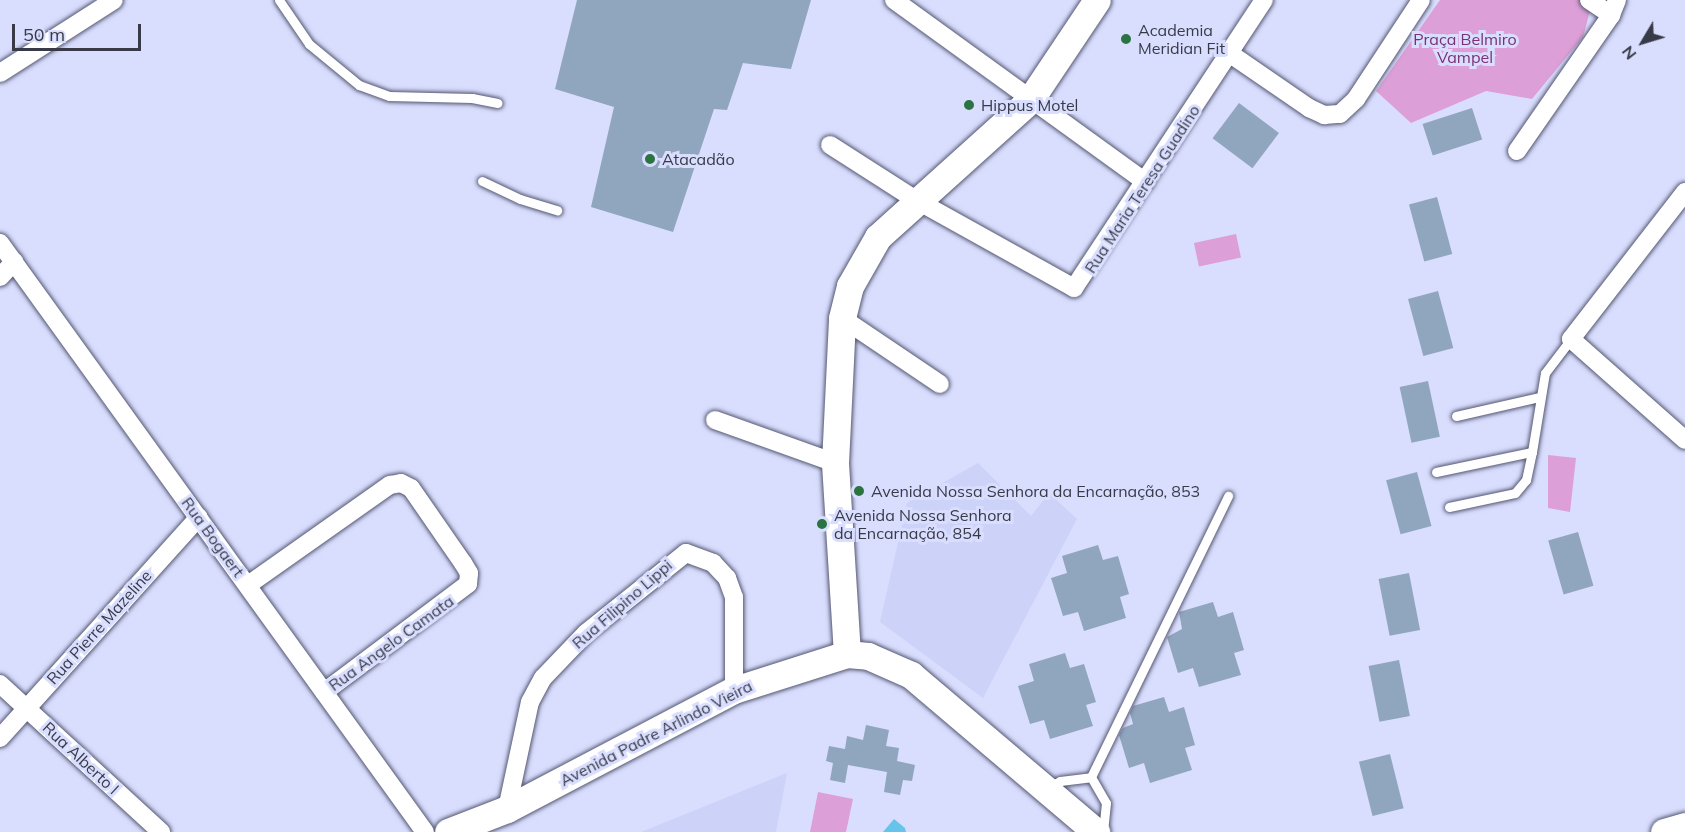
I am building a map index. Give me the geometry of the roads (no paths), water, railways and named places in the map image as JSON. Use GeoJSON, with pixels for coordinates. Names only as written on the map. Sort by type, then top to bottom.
{"type":"FeatureCollection","features":[{"type":"Feature","properties":{"kind":"main road"},"geometry":{"type":"LineString","coordinates":[[847,654],[836,463],[842,318],[858,267],[878,237],[1029,99],[1097,0]]}},
{"type":"Feature","properties":{"kind":"main road","name":"Avenida Padre Arlindo Vieira"},"geometry":{"type":"LineString","coordinates":[[448,832],[507,809],[734,690],[847,654],[868,656],[911,675],[1093,829]]}},
{"type":"Feature","properties":{"kind":"main road"},"geometry":{"type":"LineString","coordinates":[[1664,832],[1685,826]]}},
{"type":"Feature","properties":{"kind":"street"},"geometry":{"type":"LineString","coordinates":[[0,73],[114,0]]}},
{"type":"Feature","properties":{"kind":"street"},"geometry":{"type":"LineString","coordinates":[[894,0],[1145,182]]}},
{"type":"Feature","properties":{"kind":"street","name":"Rua Maria Teresa Guadino"},"geometry":{"type":"LineString","coordinates":[[830,145],[916,200],[1072,288],[1081,283],[1264,0]]}},
{"type":"Feature","properties":{"kind":"street"},"geometry":{"type":"LineString","coordinates":[[1229,53],[1309,108],[1324,115],[1340,114],[1356,99],[1421,0]]}},
{"type":"Feature","properties":{"kind":"street"},"geometry":{"type":"LineString","coordinates":[[1517,151],[1614,8],[1589,0]]}},
{"type":"Feature","properties":{"kind":"street"},"geometry":{"type":"LineString","coordinates":[[1685,192],[1571,339],[1685,440]]}},
{"type":"Feature","properties":{"kind":"street","name":"Rua Bogaert"},"geometry":{"type":"LineString","coordinates":[[0,243],[425,832]]}},
{"type":"Feature","properties":{"kind":"street"},"geometry":{"type":"LineString","coordinates":[[0,277],[14,262]]}},
{"type":"Feature","properties":{"kind":"street"},"geometry":{"type":"LineString","coordinates":[[842,318],[940,384]]}},
{"type":"Feature","properties":{"kind":"street"},"geometry":{"type":"LineString","coordinates":[[715,420],[836,463]]}},
{"type":"Feature","properties":{"kind":"street","name":"Rua Angelo Camata"},"geometry":{"type":"LineString","coordinates":[[248,585],[390,485],[401,483],[411,488],[463,563],[468,573],[468,584],[324,692]]}},
{"type":"Feature","properties":{"kind":"street","name":"Rua Pierre Mazeline"},"geometry":{"type":"LineString","coordinates":[[0,738],[199,517]]}},
{"type":"Feature","properties":{"kind":"street","name":"Rua Filipino Lippi"},"geometry":{"type":"LineString","coordinates":[[507,809],[530,702],[543,678],[586,633],[686,553],[713,563],[731,587],[734,690]]}},
{"type":"Feature","properties":{"kind":"street","name":"Rua Alberto I"},"geometry":{"type":"LineString","coordinates":[[0,684],[161,832]]}},
{"type":"Feature","properties":{"kind":"lane"},"geometry":{"type":"LineString","coordinates":[[279,0],[309,44],[360,86],[389,96],[472,98],[498,103]]}},
{"type":"Feature","properties":{"kind":"lane"},"geometry":{"type":"LineString","coordinates":[[482,181],[520,199],[557,210]]}},
{"type":"Feature","properties":{"kind":"lane"},"geometry":{"type":"LineString","coordinates":[[1449,507],[1515,493],[1526,480],[1545,373],[1571,339]]}},
{"type":"Feature","properties":{"kind":"lane"},"geometry":{"type":"LineString","coordinates":[[1456,416],[1539,397]]}},
{"type":"Feature","properties":{"kind":"lane"},"geometry":{"type":"LineString","coordinates":[[1436,472],[1532,452]]}},
{"type":"Feature","properties":{"kind":"lane"},"geometry":{"type":"LineString","coordinates":[[1091,777],[1228,496]]}},
{"type":"Feature","properties":{"kind":"lane"},"geometry":{"type":"LineString","coordinates":[[1046,790],[1060,781],[1091,777]]}},
{"type":"Feature","properties":{"kind":"lane"},"geometry":{"type":"LineString","coordinates":[[1091,777],[1106,804],[1093,829]]}},
{"type":"Feature","properties":{"kind":"place","name":"Academia Meridian Fit"},"geometry":{"type":"Point","coordinates":[1126,39]}},
{"type":"Feature","properties":{"kind":"place","name":"Hippus Motel"},"geometry":{"type":"Point","coordinates":[969,105]}},
{"type":"Feature","properties":{"kind":"place","name":"Atacadão"},"geometry":{"type":"Point","coordinates":[650,159]}},
{"type":"Feature","properties":{"kind":"place","name":"Avenida Nossa Senhora da Encarnação, 853"},"geometry":{"type":"Point","coordinates":[859,491]}},
{"type":"Feature","properties":{"kind":"place","name":"Avenida Nossa Senhora da Encarnação, 854"},"geometry":{"type":"Point","coordinates":[822,524]}},
{"type":"Feature","properties":{"kind":"park label","name":"Praça Belmiro Vampel"},"geometry":{"type":"Point","coordinates":[1465,48]}}]}
